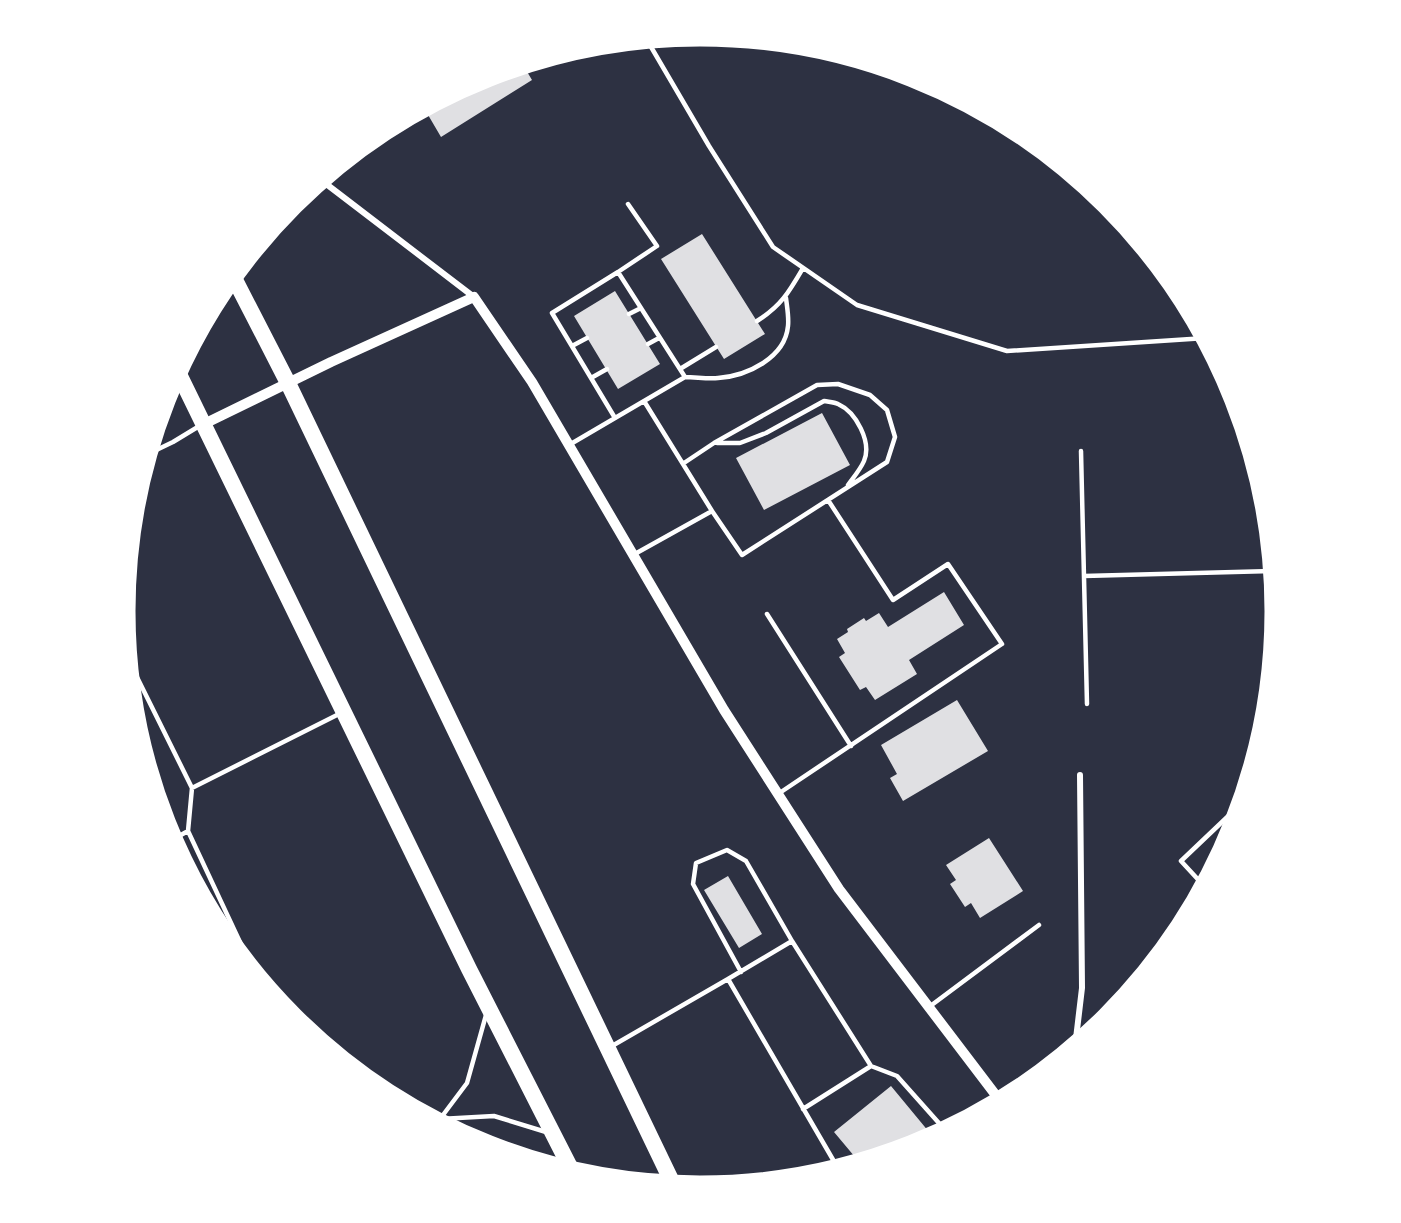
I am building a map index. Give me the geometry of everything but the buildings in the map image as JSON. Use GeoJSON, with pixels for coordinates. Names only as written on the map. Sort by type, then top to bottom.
{"type":"FeatureCollection","features":[{"type":"Feature","properties":{"kind":"highway"},"geometry":{"type":"LineString","coordinates":[[238,285],[288,383],[670,1177]]}},
{"type":"Feature","properties":{"kind":"highway"},"geometry":{"type":"LineString","coordinates":[[183,382],[343,712],[567,1162]]}},
{"type":"Feature","properties":{"kind":"street"},"geometry":{"type":"LineString","coordinates":[[328,185],[474,297],[532,382],[724,711],[839,889],[996,1095]]}},
{"type":"Feature","properties":{"kind":"street"},"geometry":{"type":"LineString","coordinates":[[204,424],[474,297]]}},
{"type":"Feature","properties":{"kind":"street"},"geometry":{"type":"LineString","coordinates":[[1076,1035],[1082,988],[1080,775]]}},
{"type":"Feature","properties":{"kind":"lane"},"geometry":{"type":"LineString","coordinates":[[651,47],[709,146],[773,247],[857,305],[1007,351],[1197,339]]}},
{"type":"Feature","properties":{"kind":"lane"},"geometry":{"type":"LineString","coordinates":[[615,418],[552,313],[657,246],[628,204]]}},
{"type":"Feature","properties":{"kind":"lane"},"geometry":{"type":"LineString","coordinates":[[757,321],[774,310],[786,298],[803,268]]}},
{"type":"Feature","properties":{"kind":"lane"},"geometry":{"type":"LineString","coordinates":[[618,272],[685,376]]}},
{"type":"Feature","properties":{"kind":"lane"},"geometry":{"type":"LineString","coordinates":[[569,445],[685,376],[719,378],[743,372],[768,361],[784,343],[788,326],[786,298]]}},
{"type":"Feature","properties":{"kind":"lane"},"geometry":{"type":"LineString","coordinates":[[629,314],[641,308]]}},
{"type":"Feature","properties":{"kind":"lane"},"geometry":{"type":"LineString","coordinates":[[572,346],[587,338]]}},
{"type":"Feature","properties":{"kind":"lane"},"geometry":{"type":"LineString","coordinates":[[648,344],[659,338]]}},
{"type":"Feature","properties":{"kind":"lane"},"geometry":{"type":"LineString","coordinates":[[680,369],[716,347]]}},
{"type":"Feature","properties":{"kind":"lane"},"geometry":{"type":"LineString","coordinates":[[591,378],[607,369]]}},
{"type":"Feature","properties":{"kind":"lane"},"geometry":{"type":"LineString","coordinates":[[644,401],[742,555],[887,462],[895,437],[887,410],[870,395],[838,384],[817,385],[714,443],[684,463]]}},
{"type":"Feature","properties":{"kind":"lane"},"geometry":{"type":"LineString","coordinates":[[714,443],[741,443],[766,433],[824,401],[839,404],[851,414],[862,430],[866,448],[865,460],[847,488]]}},
{"type":"Feature","properties":{"kind":"lane"},"geometry":{"type":"LineString","coordinates":[[158,449],[204,424]]}},
{"type":"Feature","properties":{"kind":"lane"},"geometry":{"type":"LineString","coordinates":[[1081,452],[1087,704]]}},
{"type":"Feature","properties":{"kind":"lane"},"geometry":{"type":"LineString","coordinates":[[778,794],[1002,644],[948,564],[893,600],[828,500]]}},
{"type":"Feature","properties":{"kind":"lane"},"geometry":{"type":"LineString","coordinates":[[633,555],[712,511]]}},
{"type":"Feature","properties":{"kind":"lane"},"geometry":{"type":"LineString","coordinates":[[1084,576],[1266,571]]}},
{"type":"Feature","properties":{"kind":"lane"},"geometry":{"type":"LineString","coordinates":[[767,614],[851,746]]}},
{"type":"Feature","properties":{"kind":"lane"},"geometry":{"type":"LineString","coordinates":[[138,680],[192,788],[188,831],[239,939]]}},
{"type":"Feature","properties":{"kind":"lane"},"geometry":{"type":"LineString","coordinates":[[192,788],[343,712]]}},
{"type":"Feature","properties":{"kind":"lane"},"geometry":{"type":"LineString","coordinates":[[1199,881],[1181,861],[1229,816]]}},
{"type":"Feature","properties":{"kind":"lane"},"geometry":{"type":"LineString","coordinates":[[180,835],[188,831]]}},
{"type":"Feature","properties":{"kind":"lane"},"geometry":{"type":"LineString","coordinates":[[741,972],[693,884],[696,863],[727,849],[746,861],[792,941],[871,1066],[897,1076],[940,1125]]}},
{"type":"Feature","properties":{"kind":"lane"},"geometry":{"type":"LineString","coordinates":[[929,1007],[1039,925]]}},
{"type":"Feature","properties":{"kind":"lane"},"geometry":{"type":"LineString","coordinates":[[608,1049],[792,941]]}},
{"type":"Feature","properties":{"kind":"lane"},"geometry":{"type":"LineString","coordinates":[[728,979],[834,1162]]}},
{"type":"Feature","properties":{"kind":"lane"},"geometry":{"type":"LineString","coordinates":[[442,1115],[467,1083],[489,1006]]}},
{"type":"Feature","properties":{"kind":"lane"},"geometry":{"type":"LineString","coordinates":[[803,1109],[871,1066]]}},
{"type":"Feature","properties":{"kind":"lane"},"geometry":{"type":"LineString","coordinates":[[449,1119],[494,1116],[518,1122],[554,1136]]}}]}
